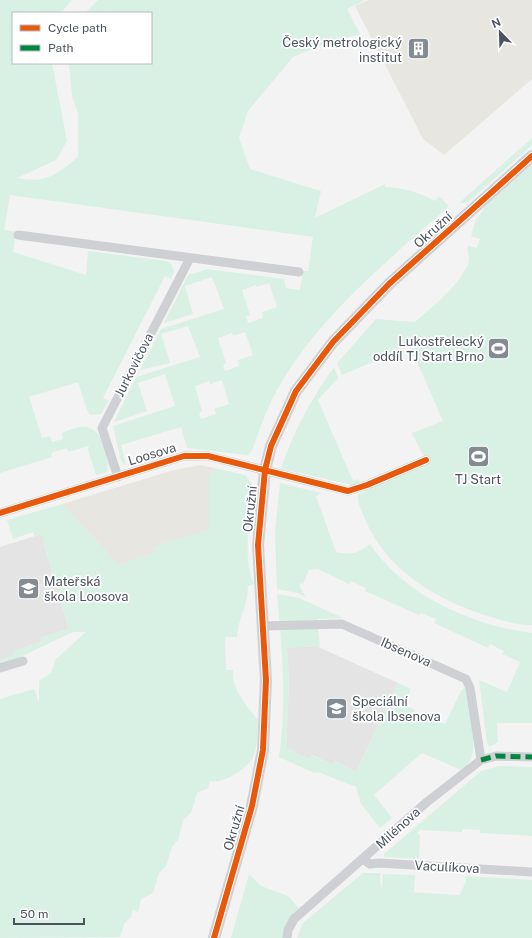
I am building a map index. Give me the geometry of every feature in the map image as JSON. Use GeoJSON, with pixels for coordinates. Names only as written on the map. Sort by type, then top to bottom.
{"type":"FeatureCollection","features":[{"type":"Feature","properties":{"kind":"street","name":"Okružní"},"geometry":{"type":"LineString","coordinates":[[214,938],[252,806],[264,750],[266,680],[258,545],[265,470],[271,446],[296,391],[333,342],[389,284],[532,156]]}},
{"type":"Feature","properties":{"kind":"street"},"geometry":{"type":"LineString","coordinates":[[18,235],[299,272]]}},
{"type":"Feature","properties":{"kind":"street","name":"Jurkovičova"},"geometry":{"type":"LineString","coordinates":[[118,476],[102,428],[190,258]]}},
{"type":"Feature","properties":{"kind":"street","name":"Loosova"},"geometry":{"type":"LineString","coordinates":[[0,513],[184,456],[208,456],[348,491],[367,485],[426,460]]}},
{"type":"Feature","properties":{"kind":"street","name":"Ibsenova"},"geometry":{"type":"LineString","coordinates":[[264,626],[342,624],[466,679],[472,702],[481,760]]}},
{"type":"Feature","properties":{"kind":"street"},"geometry":{"type":"LineString","coordinates":[[0,668],[23,661]]}},
{"type":"Feature","properties":{"kind":"street","name":"Milénova"},"geometry":{"type":"LineString","coordinates":[[287,938],[288,930],[294,919],[427,802],[481,760],[496,756],[532,757]]}},
{"type":"Feature","properties":{"kind":"street","name":"Vaculíkova"},"geometry":{"type":"LineString","coordinates":[[363,859],[370,864],[532,872]]}},
{"type":"Feature","properties":{"kind":"shaded area","name":"Český metrologický institut"},"geometry":{"type":"Polygon","coordinates":[[[369,0],[532,0],[532,79],[444,155],[423,139],[355,6],[369,0]]]}},
{"type":"Feature","properties":{"kind":"shaded area"},"geometry":{"type":"Polygon","coordinates":[[[200,465],[214,468],[209,476],[209,530],[153,547],[154,553],[119,565],[62,504],[174,470],[200,465]]]}},
{"type":"Feature","properties":{"kind":"shaded area","name":"Mateřská škola Loosova"},"geometry":{"type":"Polygon","coordinates":[[[41,534],[69,629],[41,638],[42,642],[14,651],[15,655],[0,660],[0,547],[41,534]]]}},
{"type":"Feature","properties":{"kind":"shaded area","name":"Speciální škola Ibsenova"},"geometry":{"type":"Polygon","coordinates":[[[316,646],[398,683],[356,772],[335,761],[333,765],[312,755],[309,759],[286,748],[289,681],[287,648],[316,646]]]}},
{"type":"Feature","properties":{"kind":"green space"},"geometry":{"type":"Polygon","coordinates":[[[0,0],[72,0],[62,12],[12,12],[12,64],[52,64],[67,141],[56,160],[17,178],[36,180],[43,179],[57,173],[78,157],[78,113],[72,96],[69,64],[152,64],[152,12],[86,12],[98,0],[365,0],[347,9],[360,34],[327,43],[293,57],[248,111],[239,138],[250,169],[321,191],[315,218],[385,184],[385,187],[411,191],[435,201],[439,196],[449,206],[355,292],[332,315],[312,339],[293,365],[272,399],[252,451],[247,455],[187,448],[181,427],[121,445],[126,466],[121,461],[113,426],[175,406],[165,374],[138,383],[147,411],[114,422],[136,377],[200,357],[188,326],[161,334],[170,363],[140,370],[161,329],[224,309],[212,277],[185,286],[193,314],[164,323],[188,275],[207,269],[284,279],[286,288],[300,290],[303,271],[308,271],[313,237],[10,195],[4,230],[16,232],[13,252],[86,275],[88,251],[166,261],[171,264],[174,272],[171,279],[165,276],[103,398],[109,401],[101,414],[90,415],[78,382],[29,397],[42,438],[50,436],[52,442],[63,439],[62,433],[80,427],[92,429],[97,433],[101,438],[106,452],[108,466],[107,472],[96,475],[88,450],[89,446],[68,452],[67,448],[51,453],[52,457],[0,473],[0,0]],[[269,283],[257,287],[256,285],[242,290],[250,315],[246,316],[248,323],[263,318],[262,312],[277,307],[269,283]],[[245,332],[233,336],[232,333],[218,338],[226,363],[223,365],[225,371],[239,366],[238,360],[253,355],[245,332]],[[222,380],[210,384],[209,381],[195,386],[202,411],[199,413],[201,419],[216,414],[214,409],[229,404],[222,380]]]}},
{"type":"Feature","properties":{"kind":"green space"},"geometry":{"type":"Polygon","coordinates":[[[532,138],[532,145],[467,203],[459,203],[532,138]]]}},
{"type":"Feature","properties":{"kind":"green space"},"geometry":{"type":"Polygon","coordinates":[[[532,164],[532,625],[522,625],[474,611],[434,593],[417,582],[400,568],[386,553],[374,536],[364,517],[359,503],[358,494],[427,463],[412,433],[443,421],[410,346],[342,375],[337,363],[376,319],[415,322],[452,288],[468,264],[468,246],[477,248],[480,239],[471,236],[475,222],[486,205],[532,164]]]}},
{"type":"Feature","properties":{"kind":"green space"},"geometry":{"type":"Polygon","coordinates":[[[334,367],[338,378],[318,400],[353,481],[358,479],[360,482],[353,485],[281,469],[303,416],[334,367]]]}},
{"type":"Feature","properties":{"kind":"green space"},"geometry":{"type":"Polygon","coordinates":[[[214,468],[245,475],[252,484],[248,535],[248,562],[250,574],[254,584],[248,586],[248,593],[239,624],[237,637],[225,637],[226,670],[233,670],[233,677],[237,690],[258,720],[257,742],[254,755],[242,770],[229,778],[215,782],[210,781],[208,788],[197,793],[191,813],[184,819],[178,840],[172,847],[166,866],[159,873],[153,893],[141,899],[138,912],[133,910],[131,917],[124,924],[120,937],[0,938],[0,699],[34,689],[39,703],[39,681],[51,673],[56,659],[86,632],[73,632],[16,659],[0,664],[0,660],[15,655],[14,651],[42,642],[41,638],[69,629],[41,534],[34,536],[33,532],[13,539],[7,520],[62,504],[119,565],[154,553],[152,547],[209,530],[209,476],[214,468]]]}},
{"type":"Feature","properties":{"kind":"green space"},"geometry":{"type":"Polygon","coordinates":[[[280,483],[321,493],[316,496],[336,552],[354,553],[370,544],[402,579],[441,605],[486,623],[532,633],[532,723],[497,723],[498,742],[489,747],[487,743],[479,680],[507,692],[520,662],[502,654],[504,651],[490,644],[488,648],[434,623],[436,619],[421,613],[419,615],[365,591],[366,588],[351,581],[349,584],[318,569],[309,570],[303,584],[300,583],[300,588],[306,597],[298,593],[277,589],[275,531],[280,483]]]}},
{"type":"Feature","properties":{"kind":"green space"},"geometry":{"type":"Polygon","coordinates":[[[277,594],[299,598],[343,618],[317,619],[320,647],[287,648],[289,681],[286,748],[309,759],[311,755],[333,765],[335,761],[356,772],[398,683],[411,689],[404,705],[415,710],[413,714],[427,721],[429,717],[445,724],[461,691],[465,687],[473,731],[473,749],[469,762],[461,770],[422,753],[374,795],[392,818],[380,828],[361,804],[356,787],[318,772],[314,773],[279,757],[283,716],[283,676],[277,594]]]}},
{"type":"Feature","properties":{"kind":"green space"},"geometry":{"type":"Polygon","coordinates":[[[499,766],[532,767],[532,836],[480,833],[480,830],[463,829],[462,832],[420,830],[417,834],[420,835],[419,859],[384,857],[384,854],[481,771],[499,766]]]}},
{"type":"Feature","properties":{"kind":"green space"},"geometry":{"type":"Polygon","coordinates":[[[363,873],[380,873],[381,891],[383,874],[415,875],[414,892],[392,891],[460,895],[466,881],[465,876],[532,880],[532,938],[297,938],[303,923],[363,873]]]}},
{"type":"Feature","properties":{"kind":"green space"},"geometry":{"type":"Polygon","coordinates":[[[249,874],[261,886],[288,896],[299,908],[289,922],[283,938],[231,938],[249,874]]]}},
{"type":"Feature","properties":{"kind":"marked path"},"geometry":{"type":"LineString","coordinates":[[481,760],[496,756],[532,757]]}},
{"type":"Feature","properties":{"kind":"cycle path"},"geometry":{"type":"LineString","coordinates":[[214,938],[252,806],[263,750],[266,680],[258,545],[265,470],[271,446],[296,391],[333,342],[389,284],[532,156]]}},
{"type":"Feature","properties":{"kind":"cycle path"},"geometry":{"type":"LineString","coordinates":[[0,513],[184,456],[208,456],[348,491],[367,485],[426,460]]}},
{"type":"Feature","properties":{"kind":"place","name":"Český metrologický institut"},"geometry":{"type":"Point","coordinates":[418,49]}},
{"type":"Feature","properties":{"kind":"place","name":"Lukostřelecký oddíl TJ Start Brno"},"geometry":{"type":"Point","coordinates":[499,348]}},
{"type":"Feature","properties":{"kind":"place","name":"TJ Start"},"geometry":{"type":"Point","coordinates":[478,457]}},
{"type":"Feature","properties":{"kind":"place","name":"Mateřská škola Loosova"},"geometry":{"type":"Point","coordinates":[28,588]}},
{"type":"Feature","properties":{"kind":"place","name":"Speciální škola Ibsenova"},"geometry":{"type":"Point","coordinates":[337,708]}}]}
